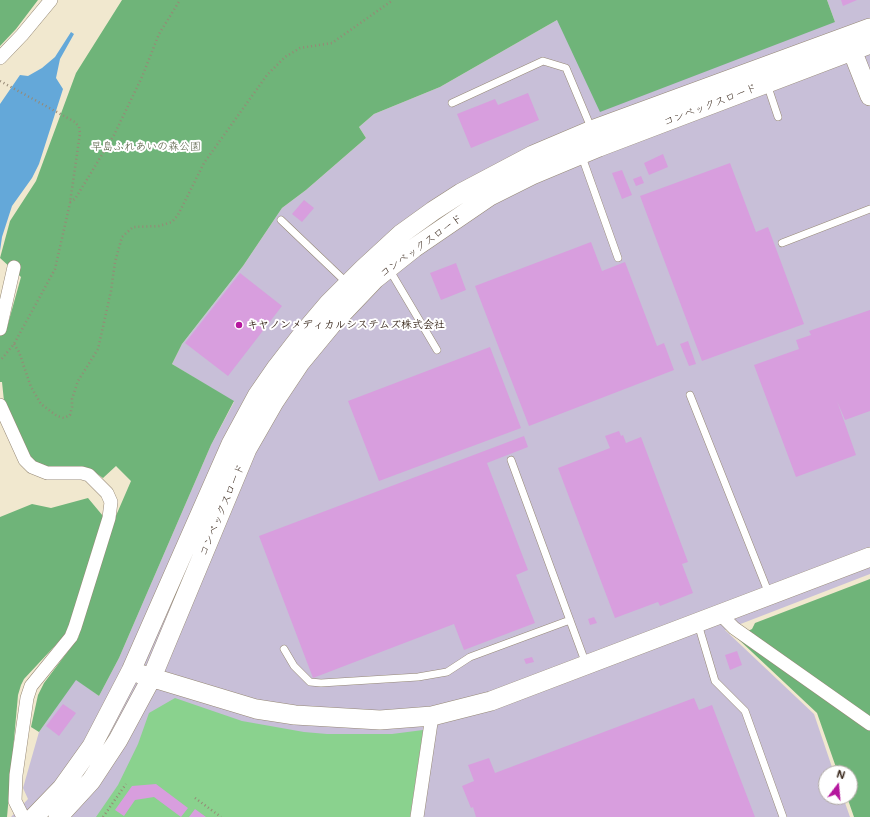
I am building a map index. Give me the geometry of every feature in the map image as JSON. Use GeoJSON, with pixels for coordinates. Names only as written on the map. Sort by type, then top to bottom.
{"type":"FeatureCollection","features":[{"type":"Feature","properties":{"kind":"street"},"geometry":{"type":"LineString","coordinates":[[0,58],[22,36],[51,0]]}},
{"type":"Feature","properties":{"kind":"street","name":"コンベックスロード"},"geometry":{"type":"LineString","coordinates":[[34,817],[62,788],[92,746],[131,671],[231,444],[257,396],[301,336],[354,290],[384,261],[402,234],[461,193],[533,155],[578,146],[764,76],[857,44],[870,28]]}},
{"type":"Feature","properties":{"kind":"street"},"geometry":{"type":"LineString","coordinates":[[857,44],[870,96]]}},
{"type":"Feature","properties":{"kind":"street"},"geometry":{"type":"LineString","coordinates":[[1,323],[14,267]]}},
{"type":"Feature","properties":{"kind":"street","name":"コンベックスロード"},"geometry":{"type":"LineString","coordinates":[[58,817],[91,781],[118,740],[152,677],[248,449],[274,402],[300,363],[333,323],[354,290]]}},
{"type":"Feature","properties":{"kind":"street"},"geometry":{"type":"LineString","coordinates":[[0,405],[25,460],[32,467],[47,473],[82,473],[89,475],[108,493],[111,502],[109,518],[71,637],[31,686],[27,698],[16,775],[15,801],[23,817]]}},
{"type":"Feature","properties":{"kind":"street"},"geometry":{"type":"LineString","coordinates":[[131,671],[256,709],[295,715],[380,720],[432,716],[491,701],[698,624],[870,557]]}},
{"type":"Feature","properties":{"kind":"street"},"geometry":{"type":"LineString","coordinates":[[721,615],[734,628],[870,724]]}},
{"type":"Feature","properties":{"kind":"street"},"geometry":{"type":"LineString","coordinates":[[418,817],[432,716]]}},
{"type":"Feature","properties":{"kind":"lane"},"geometry":{"type":"LineString","coordinates":[[452,103],[543,61],[566,68],[596,139]]}},
{"type":"Feature","properties":{"kind":"lane"},"geometry":{"type":"LineString","coordinates":[[764,76],[778,117]]}},
{"type":"Feature","properties":{"kind":"lane"},"geometry":{"type":"LineString","coordinates":[[578,146],[618,258]]}},
{"type":"Feature","properties":{"kind":"lane"},"geometry":{"type":"LineString","coordinates":[[782,243],[870,209]]}},
{"type":"Feature","properties":{"kind":"lane"},"geometry":{"type":"LineString","coordinates":[[281,220],[354,290]]}},
{"type":"Feature","properties":{"kind":"lane"},"geometry":{"type":"LineString","coordinates":[[384,261],[437,350]]}},
{"type":"Feature","properties":{"kind":"lane"},"geometry":{"type":"LineString","coordinates":[[690,395],[770,596]]}},
{"type":"Feature","properties":{"kind":"lane"},"geometry":{"type":"LineString","coordinates":[[511,460],[586,665]]}},
{"type":"Feature","properties":{"kind":"lane"},"geometry":{"type":"LineString","coordinates":[[284,649],[294,666],[310,682],[321,683],[418,677],[447,672],[470,657],[570,620]]}},
{"type":"Feature","properties":{"kind":"lane"},"geometry":{"type":"LineString","coordinates":[[698,624],[716,681],[745,711],[783,817]]}},
{"type":"Feature","properties":{"kind":"path"},"geometry":{"type":"LineString","coordinates":[[70,203],[75,199],[114,136],[142,77],[159,34],[180,0]]}},
{"type":"Feature","properties":{"kind":"path"},"geometry":{"type":"LineString","coordinates":[[14,344],[19,352],[31,387],[41,404],[57,416],[64,418],[70,415],[72,399],[78,381],[98,349],[111,291],[115,262],[122,236],[133,227],[158,226],[172,222],[178,215],[204,163],[267,75],[285,57],[300,48],[332,43],[393,0]]}},
{"type":"Feature","properties":{"kind":"path"},"geometry":{"type":"LineString","coordinates":[[0,81],[75,122],[79,127],[80,133],[70,203],[55,269],[14,344],[0,361]]}},
{"type":"Feature","properties":{"kind":"path"},"geometry":{"type":"LineString","coordinates":[[103,817],[126,784]]}},
{"type":"Feature","properties":{"kind":"path"},"geometry":{"type":"LineString","coordinates":[[195,798],[220,817]]}},
{"type":"Feature","properties":{"kind":"shaded area"},"geometry":{"type":"Polygon","coordinates":[[[827,0],[870,0],[870,574],[725,630],[814,714],[831,765],[818,765],[818,805],[846,805],[850,817],[11,817],[28,799],[23,788],[39,732],[76,679],[99,696],[119,658],[211,445],[234,402],[172,364],[182,344],[243,266],[282,208],[306,190],[366,138],[359,127],[374,114],[440,87],[557,20],[835,22],[827,0]]]}},
{"type":"Feature","properties":{"kind":"green space"},"geometry":{"type":"Polygon","coordinates":[[[0,0],[38,0],[16,29],[0,46],[0,0]]]}},
{"type":"Feature","properties":{"kind":"green space","name":"早島ふれあいの森公園"},"geometry":{"type":"Polygon","coordinates":[[[122,0],[827,0],[835,22],[600,112],[557,20],[440,87],[374,114],[359,127],[366,138],[306,190],[282,208],[243,266],[182,344],[172,364],[234,401],[211,445],[119,658],[99,696],[76,680],[39,732],[31,727],[38,695],[44,683],[78,638],[115,518],[131,481],[116,466],[103,478],[93,471],[47,468],[37,465],[29,454],[4,401],[2,382],[0,382],[0,330],[6,331],[21,277],[0,258],[10,221],[36,181],[76,73],[122,0]]]}},
{"type":"Feature","properties":{"kind":"green space"},"geometry":{"type":"Polygon","coordinates":[[[88,498],[103,516],[65,635],[24,679],[21,685],[18,695],[7,817],[0,817],[0,517],[32,504],[51,508],[88,498]]]}},
{"type":"Feature","properties":{"kind":"green space"},"geometry":{"type":"Polygon","coordinates":[[[870,579],[870,817],[854,817],[850,805],[858,805],[858,765],[835,765],[817,713],[736,637],[752,629],[755,623],[870,579]]]}},
{"type":"Feature","properties":{"kind":"green space"},"geometry":{"type":"Polygon","coordinates":[[[175,698],[242,721],[304,732],[327,734],[392,734],[423,730],[410,817],[96,817],[118,785],[138,744],[149,713],[175,698]]]}},
{"type":"Feature","properties":{"kind":"water"},"geometry":{"type":"Polygon","coordinates":[[[71,32],[74,34],[60,59],[56,78],[63,89],[39,164],[32,178],[12,206],[2,237],[0,251],[0,104],[20,75],[28,76],[42,68],[55,57],[71,32]]]}},
{"type":"Feature","properties":{"kind":"building"},"geometry":{"type":"Polygon","coordinates":[[[841,0],[857,0],[843,6],[841,0]]]}},
{"type":"Feature","properties":{"kind":"building"},"geometry":{"type":"Polygon","coordinates":[[[528,93],[539,120],[471,148],[457,114],[495,99],[498,105],[528,93]]]}},
{"type":"Feature","properties":{"kind":"building"},"geometry":{"type":"Polygon","coordinates":[[[663,154],[668,167],[649,175],[644,163],[663,154]]]}},
{"type":"Feature","properties":{"kind":"building"},"geometry":{"type":"Polygon","coordinates":[[[730,163],[756,232],[768,227],[804,324],[702,361],[640,196],[730,163]]]}},
{"type":"Feature","properties":{"kind":"building"},"geometry":{"type":"Polygon","coordinates":[[[622,170],[632,195],[622,199],[612,173],[622,170]]]}},
{"type":"Feature","properties":{"kind":"building"},"geometry":{"type":"Polygon","coordinates":[[[641,176],[644,183],[636,186],[633,179],[641,176]]]}},
{"type":"Feature","properties":{"kind":"building"},"geometry":{"type":"Polygon","coordinates":[[[304,200],[314,208],[302,222],[292,214],[304,200]]]}},
{"type":"Feature","properties":{"kind":"building"},"geometry":{"type":"Polygon","coordinates":[[[591,242],[602,271],[625,262],[657,346],[664,343],[674,370],[529,426],[475,286],[591,242]]]}},
{"type":"Feature","properties":{"kind":"building"},"geometry":{"type":"Polygon","coordinates":[[[456,263],[466,290],[441,300],[430,273],[456,263]]]}},
{"type":"Feature","properties":{"kind":"building"},"geometry":{"type":"Polygon","coordinates":[[[240,273],[282,306],[228,376],[185,343],[240,273]]]}},
{"type":"Feature","properties":{"kind":"building"},"geometry":{"type":"Polygon","coordinates":[[[870,310],[870,411],[845,420],[837,401],[856,455],[796,477],[754,365],[799,349],[796,340],[811,335],[809,331],[870,310]]]}},
{"type":"Feature","properties":{"kind":"building"},"geometry":{"type":"Polygon","coordinates":[[[688,341],[696,364],[689,366],[680,344],[688,341]]]}},
{"type":"Feature","properties":{"kind":"building"},"geometry":{"type":"Polygon","coordinates":[[[490,347],[521,428],[379,481],[348,401],[490,347]]]}},
{"type":"Feature","properties":{"kind":"building"},"geometry":{"type":"Polygon","coordinates":[[[619,431],[621,436],[623,435],[626,443],[641,437],[688,562],[682,564],[693,593],[660,606],[658,602],[615,618],[558,468],[610,448],[605,436],[619,431]]]}},
{"type":"Feature","properties":{"kind":"building"},"geometry":{"type":"Polygon","coordinates":[[[524,436],[528,447],[487,463],[528,570],[516,575],[535,623],[464,650],[454,624],[313,678],[259,536],[524,436]]]}},
{"type":"Feature","properties":{"kind":"building"},"geometry":{"type":"Polygon","coordinates":[[[594,617],[597,623],[590,625],[588,619],[594,617]]]}},
{"type":"Feature","properties":{"kind":"building"},"geometry":{"type":"Polygon","coordinates":[[[737,651],[742,665],[730,670],[725,655],[737,651]]]}},
{"type":"Feature","properties":{"kind":"building"},"geometry":{"type":"Polygon","coordinates":[[[532,657],[534,662],[526,664],[524,659],[532,657]]]}},
{"type":"Feature","properties":{"kind":"building"},"geometry":{"type":"Polygon","coordinates":[[[694,698],[699,710],[712,705],[755,817],[476,817],[473,807],[471,808],[462,786],[474,781],[468,765],[489,758],[495,773],[694,698]]]}},
{"type":"Feature","properties":{"kind":"building"},"geometry":{"type":"Polygon","coordinates":[[[63,704],[76,713],[59,736],[46,726],[63,704]]]}},
{"type":"Feature","properties":{"kind":"building"},"geometry":{"type":"Polygon","coordinates":[[[156,784],[188,808],[181,817],[154,797],[135,800],[124,816],[115,810],[132,786],[156,784]]]}},
{"type":"Feature","properties":{"kind":"building"},"geometry":{"type":"Polygon","coordinates":[[[195,809],[206,817],[189,817],[195,809]]]}},
{"type":"Feature","properties":{"kind":"place","name":"キヤノンメディカルシステムズ株式会社"},"geometry":{"type":"Point","coordinates":[239,325]}}]}
